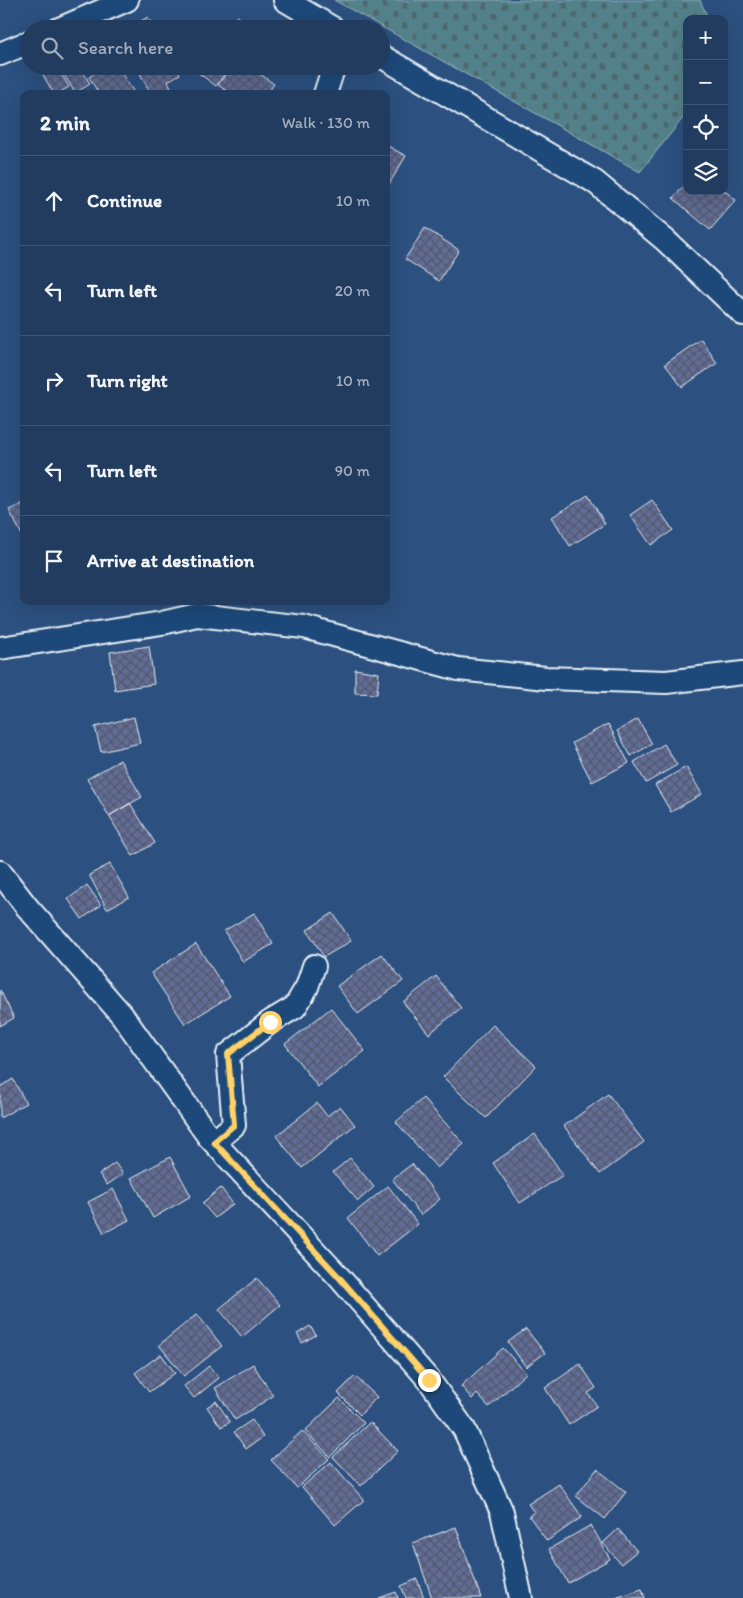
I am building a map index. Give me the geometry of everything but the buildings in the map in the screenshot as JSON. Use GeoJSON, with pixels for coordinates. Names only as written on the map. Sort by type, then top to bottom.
{"type":"FeatureCollection","features":[{"type":"Feature","properties":{"kind":"street"},"geometry":{"type":"LineString","coordinates":[[80,20],[127,0]]}},
{"type":"Feature","properties":{"kind":"street"},"geometry":{"type":"LineString","coordinates":[[285,0],[319,20]]}},
{"type":"Feature","properties":{"kind":"street"},"geometry":{"type":"LineString","coordinates":[[0,54],[20,46]]}},
{"type":"Feature","properties":{"kind":"street"},"geometry":{"type":"LineString","coordinates":[[390,61],[595,182],[665,240],[743,314]]}},
{"type":"Feature","properties":{"kind":"street"},"geometry":{"type":"LineString","coordinates":[[327,90],[331,75]]}},
{"type":"Feature","properties":{"kind":"street"},"geometry":{"type":"LineString","coordinates":[[162,622],[169,605]]}},
{"type":"Feature","properties":{"kind":"street"},"geometry":{"type":"LineString","coordinates":[[0,648],[197,615],[304,627],[458,670],[546,678],[666,682],[743,673]]}},
{"type":"Feature","properties":{"kind":"street"},"geometry":{"type":"LineString","coordinates":[[0,872],[27,907],[122,1015],[214,1142],[338,1276],[429,1380],[464,1429],[502,1512],[521,1598]]}},
{"type":"Feature","properties":{"kind":"street"},"geometry":{"type":"LineString","coordinates":[[214,1142],[234,1125],[228,1054],[270,1022],[295,1007],[307,986],[314,966]]}},
{"type":"Feature","properties":{"kind":"green space"},"geometry":{"type":"Polygon","coordinates":[[[334,0],[700,0],[707,15],[683,15],[683,118],[640,172],[390,31],[390,20],[370,20],[334,0]]]}},
{"type":"Feature","properties":{"kind":"route"},"geometry":{"type":"LineString","coordinates":[[270,1022],[228,1054],[234,1125],[214,1142],[338,1276],[429,1380]]}}]}
